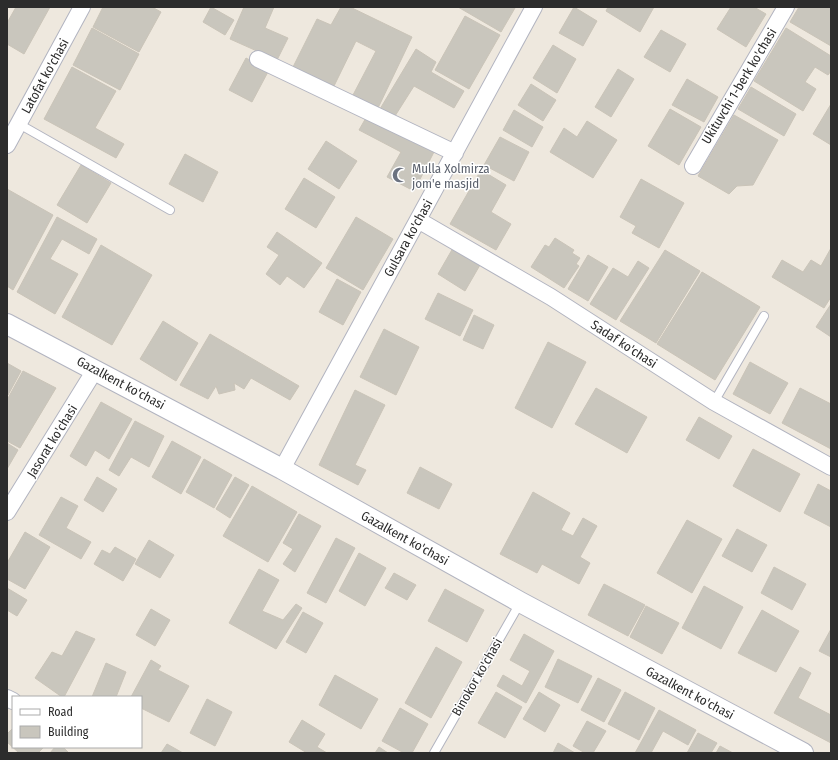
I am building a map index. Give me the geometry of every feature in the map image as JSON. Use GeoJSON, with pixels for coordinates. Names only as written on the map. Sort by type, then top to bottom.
{"type":"FeatureCollection","features":[{"type":"Feature","properties":{"kind":"street","name":"Latofat ko'chasi"},"geometry":{"type":"LineString","coordinates":[[7,145],[82,7]]}},
{"type":"Feature","properties":{"kind":"street","name":"Ukituvchi 1-berk ko'chasi"},"geometry":{"type":"LineString","coordinates":[[693,166],[786,7]]}},
{"type":"Feature","properties":{"kind":"street","name":"Gulsara ko'chasi"},"geometry":{"type":"LineString","coordinates":[[282,469],[533,8]]}},
{"type":"Feature","properties":{"kind":"street"},"geometry":{"type":"LineString","coordinates":[[258,59],[454,153]]}},
{"type":"Feature","properties":{"kind":"street","name":"Sadaf ko'chasi"},"geometry":{"type":"LineString","coordinates":[[418,220],[551,297],[714,402],[831,467]]}},
{"type":"Feature","properties":{"kind":"street","name":"Gazalkent ko'chasi"},"geometry":{"type":"LineString","coordinates":[[7,324],[282,469],[520,602],[803,753]]}},
{"type":"Feature","properties":{"kind":"street","name":"Jasorat ko'chasi"},"geometry":{"type":"LineString","coordinates":[[7,512],[95,370]]}},
{"type":"Feature","properties":{"kind":"lane"},"geometry":{"type":"LineString","coordinates":[[19,124],[170,210]]}},
{"type":"Feature","properties":{"kind":"lane"},"geometry":{"type":"LineString","coordinates":[[714,402],[764,316]]}},
{"type":"Feature","properties":{"kind":"lane","name":"Binokor ko'chasi"},"geometry":{"type":"LineString","coordinates":[[434,753],[520,602]]}},
{"type":"Feature","properties":{"kind":"building"},"geometry":{"type":"Polygon","coordinates":[[[16,7],[50,7],[24,54],[7,44],[7,23],[16,7]]]}},
{"type":"Feature","properties":{"kind":"building"},"geometry":{"type":"Polygon","coordinates":[[[103,7],[152,7],[161,12],[139,52],[93,27],[103,7]]]}},
{"type":"Feature","properties":{"kind":"building"},"geometry":{"type":"Polygon","coordinates":[[[211,7],[234,20],[225,35],[203,22],[211,7]]]}},
{"type":"Feature","properties":{"kind":"building"},"geometry":{"type":"Polygon","coordinates":[[[244,7],[274,7],[265,28],[288,38],[277,60],[230,39],[244,7]]]}},
{"type":"Feature","properties":{"kind":"building"},"geometry":{"type":"Polygon","coordinates":[[[341,7],[350,7],[412,37],[378,108],[353,95],[376,51],[356,41],[334,86],[293,67],[317,19],[331,25],[341,7]]]}},
{"type":"Feature","properties":{"kind":"building"},"geometry":{"type":"Polygon","coordinates":[[[458,7],[513,7],[515,8],[501,32],[458,7]]]}},
{"type":"Feature","properties":{"kind":"building"},"geometry":{"type":"Polygon","coordinates":[[[574,7],[597,21],[583,46],[559,33],[574,7]]]}},
{"type":"Feature","properties":{"kind":"building"},"geometry":{"type":"Polygon","coordinates":[[[608,7],[654,7],[640,32],[606,11],[608,7]]]}},
{"type":"Feature","properties":{"kind":"building"},"geometry":{"type":"Polygon","coordinates":[[[731,7],[754,7],[766,14],[746,47],[717,29],[731,7]]]}},
{"type":"Feature","properties":{"kind":"building"},"geometry":{"type":"Polygon","coordinates":[[[799,7],[831,7],[831,46],[790,22],[799,7]]]}},
{"type":"Feature","properties":{"kind":"building"},"geometry":{"type":"Polygon","coordinates":[[[465,16],[500,35],[469,89],[435,70],[465,16]]]}},
{"type":"Feature","properties":{"kind":"building"},"geometry":{"type":"Polygon","coordinates":[[[92,28],[139,54],[120,90],[73,65],[92,28]]]}},
{"type":"Feature","properties":{"kind":"building"},"geometry":{"type":"Polygon","coordinates":[[[786,28],[831,56],[831,71],[828,75],[815,67],[805,82],[816,89],[803,111],[754,81],[786,28]]]}},
{"type":"Feature","properties":{"kind":"building"},"geometry":{"type":"Polygon","coordinates":[[[661,30],[686,44],[670,72],[644,57],[661,30]]]}},
{"type":"Feature","properties":{"kind":"building"},"geometry":{"type":"Polygon","coordinates":[[[553,45],[576,59],[557,93],[533,78],[553,45]]]}},
{"type":"Feature","properties":{"kind":"building"},"geometry":{"type":"Polygon","coordinates":[[[416,49],[436,62],[431,72],[464,91],[454,108],[414,86],[395,116],[380,109],[416,49]]]}},
{"type":"Feature","properties":{"kind":"building"},"geometry":{"type":"Polygon","coordinates":[[[246,58],[269,70],[252,102],[229,90],[246,58]]]}},
{"type":"Feature","properties":{"kind":"building"},"geometry":{"type":"Polygon","coordinates":[[[72,67],[116,91],[95,128],[124,144],[116,158],[44,119],[72,67]]]}},
{"type":"Feature","properties":{"kind":"building"},"geometry":{"type":"Polygon","coordinates":[[[618,69],[634,79],[611,117],[595,107],[618,69]]]}},
{"type":"Feature","properties":{"kind":"building"},"geometry":{"type":"Polygon","coordinates":[[[687,79],[718,97],[704,122],[672,105],[687,79]]]}},
{"type":"Feature","properties":{"kind":"building"},"geometry":{"type":"Polygon","coordinates":[[[531,84],[556,100],[543,121],[518,105],[531,84]]]}},
{"type":"Feature","properties":{"kind":"building"},"geometry":{"type":"Polygon","coordinates":[[[751,87],[796,114],[784,136],[738,109],[751,87]]]}},
{"type":"Feature","properties":{"kind":"building"},"geometry":{"type":"Polygon","coordinates":[[[831,104],[831,145],[813,134],[831,104]]]}},
{"type":"Feature","properties":{"kind":"building"},"geometry":{"type":"Polygon","coordinates":[[[670,109],[701,127],[679,165],[648,146],[670,109]]]}},
{"type":"Feature","properties":{"kind":"building"},"geometry":{"type":"Polygon","coordinates":[[[514,110],[543,127],[532,147],[503,130],[514,110]]]}},
{"type":"Feature","properties":{"kind":"building"},"geometry":{"type":"Polygon","coordinates":[[[734,115],[778,140],[753,185],[737,186],[729,194],[698,176],[734,115]]]}},
{"type":"Feature","properties":{"kind":"building"},"geometry":{"type":"Polygon","coordinates":[[[367,116],[435,150],[414,191],[387,177],[401,152],[359,130],[367,116]]]}},
{"type":"Feature","properties":{"kind":"building"},"geometry":{"type":"Polygon","coordinates":[[[587,121],[617,140],[593,178],[550,152],[564,128],[577,137],[587,121]]]}},
{"type":"Feature","properties":{"kind":"building"},"geometry":{"type":"Polygon","coordinates":[[[500,137],[529,152],[514,181],[484,165],[500,137]]]}},
{"type":"Feature","properties":{"kind":"building"},"geometry":{"type":"Polygon","coordinates":[[[326,141],[357,161],[339,189],[308,169],[326,141]]]}},
{"type":"Feature","properties":{"kind":"building"},"geometry":{"type":"Polygon","coordinates":[[[185,154],[218,172],[203,202],[169,184],[185,154]]]}},
{"type":"Feature","properties":{"kind":"building"},"geometry":{"type":"Polygon","coordinates":[[[81,165],[111,183],[87,223],[57,205],[81,165]]]}},
{"type":"Feature","properties":{"kind":"building"},"geometry":{"type":"Polygon","coordinates":[[[481,170],[506,185],[491,212],[511,224],[496,250],[450,224],[481,170]]]}},
{"type":"Feature","properties":{"kind":"building"},"geometry":{"type":"Polygon","coordinates":[[[304,178],[335,197],[316,228],[285,209],[304,178]]]}},
{"type":"Feature","properties":{"kind":"building"},"geometry":{"type":"Polygon","coordinates":[[[641,179],[684,203],[659,248],[632,233],[636,226],[620,217],[641,179]]]}},
{"type":"Feature","properties":{"kind":"building"},"geometry":{"type":"Polygon","coordinates":[[[7,189],[53,215],[13,290],[7,286],[7,189]]]}},
{"type":"Feature","properties":{"kind":"building"},"geometry":{"type":"Polygon","coordinates":[[[57,217],[97,239],[89,254],[62,239],[50,259],[78,274],[55,314],[17,292],[57,217]]]}},
{"type":"Feature","properties":{"kind":"building"},"geometry":{"type":"Polygon","coordinates":[[[356,217],[393,239],[363,290],[326,268],[356,217]]]}},
{"type":"Feature","properties":{"kind":"building"},"geometry":{"type":"Polygon","coordinates":[[[277,232],[322,263],[304,288],[287,276],[280,285],[266,274],[279,255],[267,247],[277,232]]]}},
{"type":"Feature","properties":{"kind":"building"},"geometry":{"type":"Polygon","coordinates":[[[555,238],[574,250],[572,253],[580,258],[576,264],[579,266],[564,288],[531,267],[545,245],[549,247],[555,238]]]}},
{"type":"Feature","properties":{"kind":"building"},"geometry":{"type":"Polygon","coordinates":[[[101,245],[152,275],[112,345],[62,317],[101,245]]]}},
{"type":"Feature","properties":{"kind":"building"},"geometry":{"type":"Polygon","coordinates":[[[453,248],[480,265],[465,291],[438,274],[453,248]]]}},
{"type":"Feature","properties":{"kind":"building"},"geometry":{"type":"Polygon","coordinates":[[[831,248],[831,297],[824,308],[772,277],[782,260],[803,272],[811,260],[821,266],[831,248]]]}},
{"type":"Feature","properties":{"kind":"building"},"geometry":{"type":"Polygon","coordinates":[[[665,250],[700,271],[656,343],[620,321],[665,250]]]}},
{"type":"Feature","properties":{"kind":"building"},"geometry":{"type":"Polygon","coordinates":[[[588,255],[608,267],[588,301],[568,289],[588,255]]]}},
{"type":"Feature","properties":{"kind":"building"},"geometry":{"type":"Polygon","coordinates":[[[638,261],[649,268],[616,320],[590,304],[613,268],[628,277],[638,261]]]}},
{"type":"Feature","properties":{"kind":"building"},"geometry":{"type":"Polygon","coordinates":[[[702,272],[760,307],[715,380],[657,344],[702,272]]]}},
{"type":"Feature","properties":{"kind":"building"},"geometry":{"type":"Polygon","coordinates":[[[337,279],[361,292],[343,325],[319,312],[337,279]]]}},
{"type":"Feature","properties":{"kind":"building"},"geometry":{"type":"Polygon","coordinates":[[[438,293],[473,310],[460,336],[425,319],[438,293]]]}},
{"type":"Feature","properties":{"kind":"building"},"geometry":{"type":"Polygon","coordinates":[[[831,304],[831,337],[816,327],[831,304]]]}},
{"type":"Feature","properties":{"kind":"building"},"geometry":{"type":"Polygon","coordinates":[[[474,315],[494,325],[483,349],[463,340],[474,315]]]}},
{"type":"Feature","properties":{"kind":"building"},"geometry":{"type":"Polygon","coordinates":[[[163,321],[198,343],[176,381],[140,359],[163,321]]]}},
{"type":"Feature","properties":{"kind":"building"},"geometry":{"type":"Polygon","coordinates":[[[384,329],[419,347],[396,395],[360,377],[384,329]]]}},
{"type":"Feature","properties":{"kind":"building"},"geometry":{"type":"Polygon","coordinates":[[[210,334],[299,386],[290,400],[251,378],[244,389],[234,383],[235,390],[219,394],[216,386],[208,399],[180,385],[210,334]]]}},
{"type":"Feature","properties":{"kind":"building"},"geometry":{"type":"Polygon","coordinates":[[[548,342],[586,362],[552,428],[515,408],[548,342]]]}},
{"type":"Feature","properties":{"kind":"building"},"geometry":{"type":"Polygon","coordinates":[[[750,362],[788,383],[770,414],[733,394],[750,362]]]}},
{"type":"Feature","properties":{"kind":"building"},"geometry":{"type":"Polygon","coordinates":[[[7,363],[21,371],[8,395],[7,394],[7,363]]]}},
{"type":"Feature","properties":{"kind":"building"},"geometry":{"type":"Polygon","coordinates":[[[23,371],[56,388],[20,448],[7,441],[7,400],[23,371]]]}},
{"type":"Feature","properties":{"kind":"building"},"geometry":{"type":"Polygon","coordinates":[[[596,388],[647,417],[627,453],[575,424],[596,388]]]}},
{"type":"Feature","properties":{"kind":"building"},"geometry":{"type":"Polygon","coordinates":[[[800,388],[831,404],[831,449],[782,423],[800,388]]]}},
{"type":"Feature","properties":{"kind":"building"},"geometry":{"type":"Polygon","coordinates":[[[355,390],[385,405],[355,465],[366,470],[358,485],[319,465],[355,390]]]}},
{"type":"Feature","properties":{"kind":"building"},"geometry":{"type":"Polygon","coordinates":[[[101,402],[132,419],[109,459],[95,450],[86,466],[70,456],[101,402]]]}},
{"type":"Feature","properties":{"kind":"building"},"geometry":{"type":"Polygon","coordinates":[[[699,417],[732,436],[719,459],[686,440],[699,417]]]}},
{"type":"Feature","properties":{"kind":"building"},"geometry":{"type":"Polygon","coordinates":[[[135,421],[164,436],[149,467],[131,457],[119,476],[109,470],[135,421]]]}},
{"type":"Feature","properties":{"kind":"building"},"geometry":{"type":"Polygon","coordinates":[[[172,441],[201,457],[181,494],[152,477],[172,441]]]}},
{"type":"Feature","properties":{"kind":"building"},"geometry":{"type":"Polygon","coordinates":[[[7,443],[18,450],[7,469],[7,443]]]}},
{"type":"Feature","properties":{"kind":"building"},"geometry":{"type":"Polygon","coordinates":[[[753,449],[800,474],[780,512],[733,486],[753,449]]]}},
{"type":"Feature","properties":{"kind":"building"},"geometry":{"type":"Polygon","coordinates":[[[204,459],[232,475],[214,508],[186,492],[204,459]]]}},
{"type":"Feature","properties":{"kind":"building"},"geometry":{"type":"Polygon","coordinates":[[[420,467],[452,484],[439,509],[407,493],[420,467]]]}},
{"type":"Feature","properties":{"kind":"building"},"geometry":{"type":"Polygon","coordinates":[[[97,477],[117,489],[103,512],[84,500],[97,477]]]}},
{"type":"Feature","properties":{"kind":"building"},"geometry":{"type":"Polygon","coordinates":[[[235,477],[249,485],[230,518],[216,509],[235,477]]]}},
{"type":"Feature","properties":{"kind":"building"},"geometry":{"type":"Polygon","coordinates":[[[818,484],[831,491],[831,527],[804,513],[818,484]]]}},
{"type":"Feature","properties":{"kind":"building"},"geometry":{"type":"Polygon","coordinates":[[[252,486],[297,512],[268,562],[223,536],[252,486]]]}},
{"type":"Feature","properties":{"kind":"building"},"geometry":{"type":"Polygon","coordinates":[[[533,492],[570,513],[561,530],[573,536],[583,518],[597,526],[580,557],[590,563],[579,584],[542,564],[537,573],[500,554],[533,492]]]}},
{"type":"Feature","properties":{"kind":"building"},"geometry":{"type":"Polygon","coordinates":[[[61,497],[78,506],[66,528],[91,542],[81,559],[39,535],[61,497]]]}},
{"type":"Feature","properties":{"kind":"building"},"geometry":{"type":"Polygon","coordinates":[[[299,514],[321,526],[295,572],[283,564],[293,549],[283,543],[299,514]]]}},
{"type":"Feature","properties":{"kind":"building"},"geometry":{"type":"Polygon","coordinates":[[[687,520],[722,539],[692,593],[657,573],[687,520]]]}},
{"type":"Feature","properties":{"kind":"building"},"geometry":{"type":"Polygon","coordinates":[[[737,529],[767,545],[752,572],[722,556],[737,529]]]}},
{"type":"Feature","properties":{"kind":"building"},"geometry":{"type":"Polygon","coordinates":[[[25,532],[50,547],[25,589],[7,579],[7,563],[25,532]]]}},
{"type":"Feature","properties":{"kind":"building"},"geometry":{"type":"Polygon","coordinates":[[[336,538],[355,548],[326,603],[307,593],[336,538]]]}},
{"type":"Feature","properties":{"kind":"building"},"geometry":{"type":"Polygon","coordinates":[[[149,540],[174,555],[160,578],[135,564],[149,540]]]}},
{"type":"Feature","properties":{"kind":"building"},"geometry":{"type":"Polygon","coordinates":[[[115,547],[136,559],[123,581],[94,564],[102,550],[110,554],[115,547]]]}},
{"type":"Feature","properties":{"kind":"building"},"geometry":{"type":"Polygon","coordinates":[[[359,553],[386,568],[365,606],[339,591],[359,553]]]}},
{"type":"Feature","properties":{"kind":"building"},"geometry":{"type":"Polygon","coordinates":[[[774,567],[806,584],[792,610],[761,593],[774,567]]]}},
{"type":"Feature","properties":{"kind":"building"},"geometry":{"type":"Polygon","coordinates":[[[259,569],[279,580],[262,611],[283,620],[296,604],[302,608],[276,649],[229,623],[259,569]]]}},
{"type":"Feature","properties":{"kind":"building"},"geometry":{"type":"Polygon","coordinates":[[[394,573],[416,585],[407,600],[385,588],[394,573]]]}},
{"type":"Feature","properties":{"kind":"building"},"geometry":{"type":"Polygon","coordinates":[[[604,584],[645,605],[628,636],[588,615],[604,584]]]}},
{"type":"Feature","properties":{"kind":"building"},"geometry":{"type":"Polygon","coordinates":[[[704,586],[743,607],[721,649],[682,628],[704,586]]]}},
{"type":"Feature","properties":{"kind":"building"},"geometry":{"type":"Polygon","coordinates":[[[7,588],[27,600],[17,616],[7,610],[7,588]]]}},
{"type":"Feature","properties":{"kind":"building"},"geometry":{"type":"Polygon","coordinates":[[[445,589],[484,610],[467,642],[428,621],[445,589]]]}},
{"type":"Feature","properties":{"kind":"building"},"geometry":{"type":"Polygon","coordinates":[[[646,606],[679,623],[662,654],[630,637],[646,606]]]}},
{"type":"Feature","properties":{"kind":"building"},"geometry":{"type":"Polygon","coordinates":[[[151,609],[170,620],[155,646],[136,635],[151,609]]]}},
{"type":"Feature","properties":{"kind":"building"},"geometry":{"type":"Polygon","coordinates":[[[762,610],[799,631],[776,672],[738,653],[762,610]]]}},
{"type":"Feature","properties":{"kind":"building"},"geometry":{"type":"Polygon","coordinates":[[[303,612],[323,623],[306,653],[286,642],[303,612]]]}},
{"type":"Feature","properties":{"kind":"building"},"geometry":{"type":"Polygon","coordinates":[[[831,629],[831,657],[819,651],[831,629]]]}},
{"type":"Feature","properties":{"kind":"building"},"geometry":{"type":"Polygon","coordinates":[[[76,631],[95,639],[65,696],[61,696],[35,678],[52,652],[62,656],[76,631]]]}},
{"type":"Feature","properties":{"kind":"building"},"geometry":{"type":"Polygon","coordinates":[[[524,634],[554,651],[526,703],[497,686],[503,675],[522,686],[530,671],[510,660],[524,634]]]}},
{"type":"Feature","properties":{"kind":"building"},"geometry":{"type":"Polygon","coordinates":[[[436,647],[462,662],[431,718],[405,703],[436,647]]]}},
{"type":"Feature","properties":{"kind":"building"},"geometry":{"type":"Polygon","coordinates":[[[558,659],[592,676],[578,703],[545,687],[558,659]]]}},
{"type":"Feature","properties":{"kind":"building"},"geometry":{"type":"Polygon","coordinates":[[[151,660],[161,666],[158,670],[189,686],[169,722],[142,708],[142,696],[132,696],[151,660]]]}},
{"type":"Feature","properties":{"kind":"building"},"geometry":{"type":"Polygon","coordinates":[[[106,663],[126,672],[116,696],[92,696],[106,663]]]}},
{"type":"Feature","properties":{"kind":"building"},"geometry":{"type":"Polygon","coordinates":[[[800,667],[811,673],[798,698],[831,715],[831,743],[774,713],[800,667]]]}},
{"type":"Feature","properties":{"kind":"building"},"geometry":{"type":"Polygon","coordinates":[[[335,675],[378,699],[361,729],[319,705],[335,675]]]}},
{"type":"Feature","properties":{"kind":"building"},"geometry":{"type":"Polygon","coordinates":[[[598,678],[621,690],[604,722],[581,710],[598,678]]]}},
{"type":"Feature","properties":{"kind":"building"},"geometry":{"type":"Polygon","coordinates":[[[496,692],[522,707],[505,738],[478,723],[496,692]]]}},
{"type":"Feature","properties":{"kind":"building"},"geometry":{"type":"Polygon","coordinates":[[[539,692],[560,705],[545,732],[523,719],[539,692]]]}},
{"type":"Feature","properties":{"kind":"building"},"geometry":{"type":"Polygon","coordinates":[[[625,692],[655,708],[639,740],[608,724],[625,692]]]}},
{"type":"Feature","properties":{"kind":"building"},"geometry":{"type":"Polygon","coordinates":[[[207,699],[232,712],[215,746],[190,733],[207,699]]]}},
{"type":"Feature","properties":{"kind":"building"},"geometry":{"type":"Polygon","coordinates":[[[400,708],[428,724],[412,753],[404,753],[382,741],[400,708]]]}},
{"type":"Feature","properties":{"kind":"building"},"geometry":{"type":"Polygon","coordinates":[[[659,710],[696,730],[688,745],[663,731],[651,753],[635,753],[659,710]]]}},
{"type":"Feature","properties":{"kind":"building"},"geometry":{"type":"Polygon","coordinates":[[[302,720],[325,734],[317,747],[327,753],[307,753],[289,742],[302,720]]]}},
{"type":"Feature","properties":{"kind":"building"},"geometry":{"type":"Polygon","coordinates":[[[587,721],[606,731],[593,753],[585,753],[573,746],[587,721]]]}},
{"type":"Feature","properties":{"kind":"building"},"geometry":{"type":"Polygon","coordinates":[[[12,729],[12,747],[7,742],[7,734],[12,729]]]}},
{"type":"Feature","properties":{"kind":"building"},"geometry":{"type":"Polygon","coordinates":[[[698,733],[717,743],[711,753],[687,753],[698,733]]]}},
{"type":"Feature","properties":{"kind":"building"},"geometry":{"type":"Polygon","coordinates":[[[558,743],[575,753],[553,753],[558,743]]]}},
{"type":"Feature","properties":{"kind":"building"},"geometry":{"type":"Polygon","coordinates":[[[167,744],[183,753],[161,753],[167,744]]]}},
{"type":"Feature","properties":{"kind":"building"},"geometry":{"type":"Polygon","coordinates":[[[720,746],[733,753],[716,753],[720,746]]]}},
{"type":"Feature","properties":{"kind":"building"},"geometry":{"type":"Polygon","coordinates":[[[379,747],[388,753],[375,753],[379,747]]]}},
{"type":"Feature","properties":{"kind":"building"},"geometry":{"type":"Polygon","coordinates":[[[14,748],[43,748],[38,753],[19,753],[14,748]]]}},
{"type":"Feature","properties":{"kind":"building"},"geometry":{"type":"Polygon","coordinates":[[[54,748],[64,748],[69,753],[50,753],[54,748]]]}},
{"type":"Feature","properties":{"kind":"place","name":"Mulla Xolmirza jom'e masjid"},"geometry":{"type":"Point","coordinates":[400,175]}}]}
